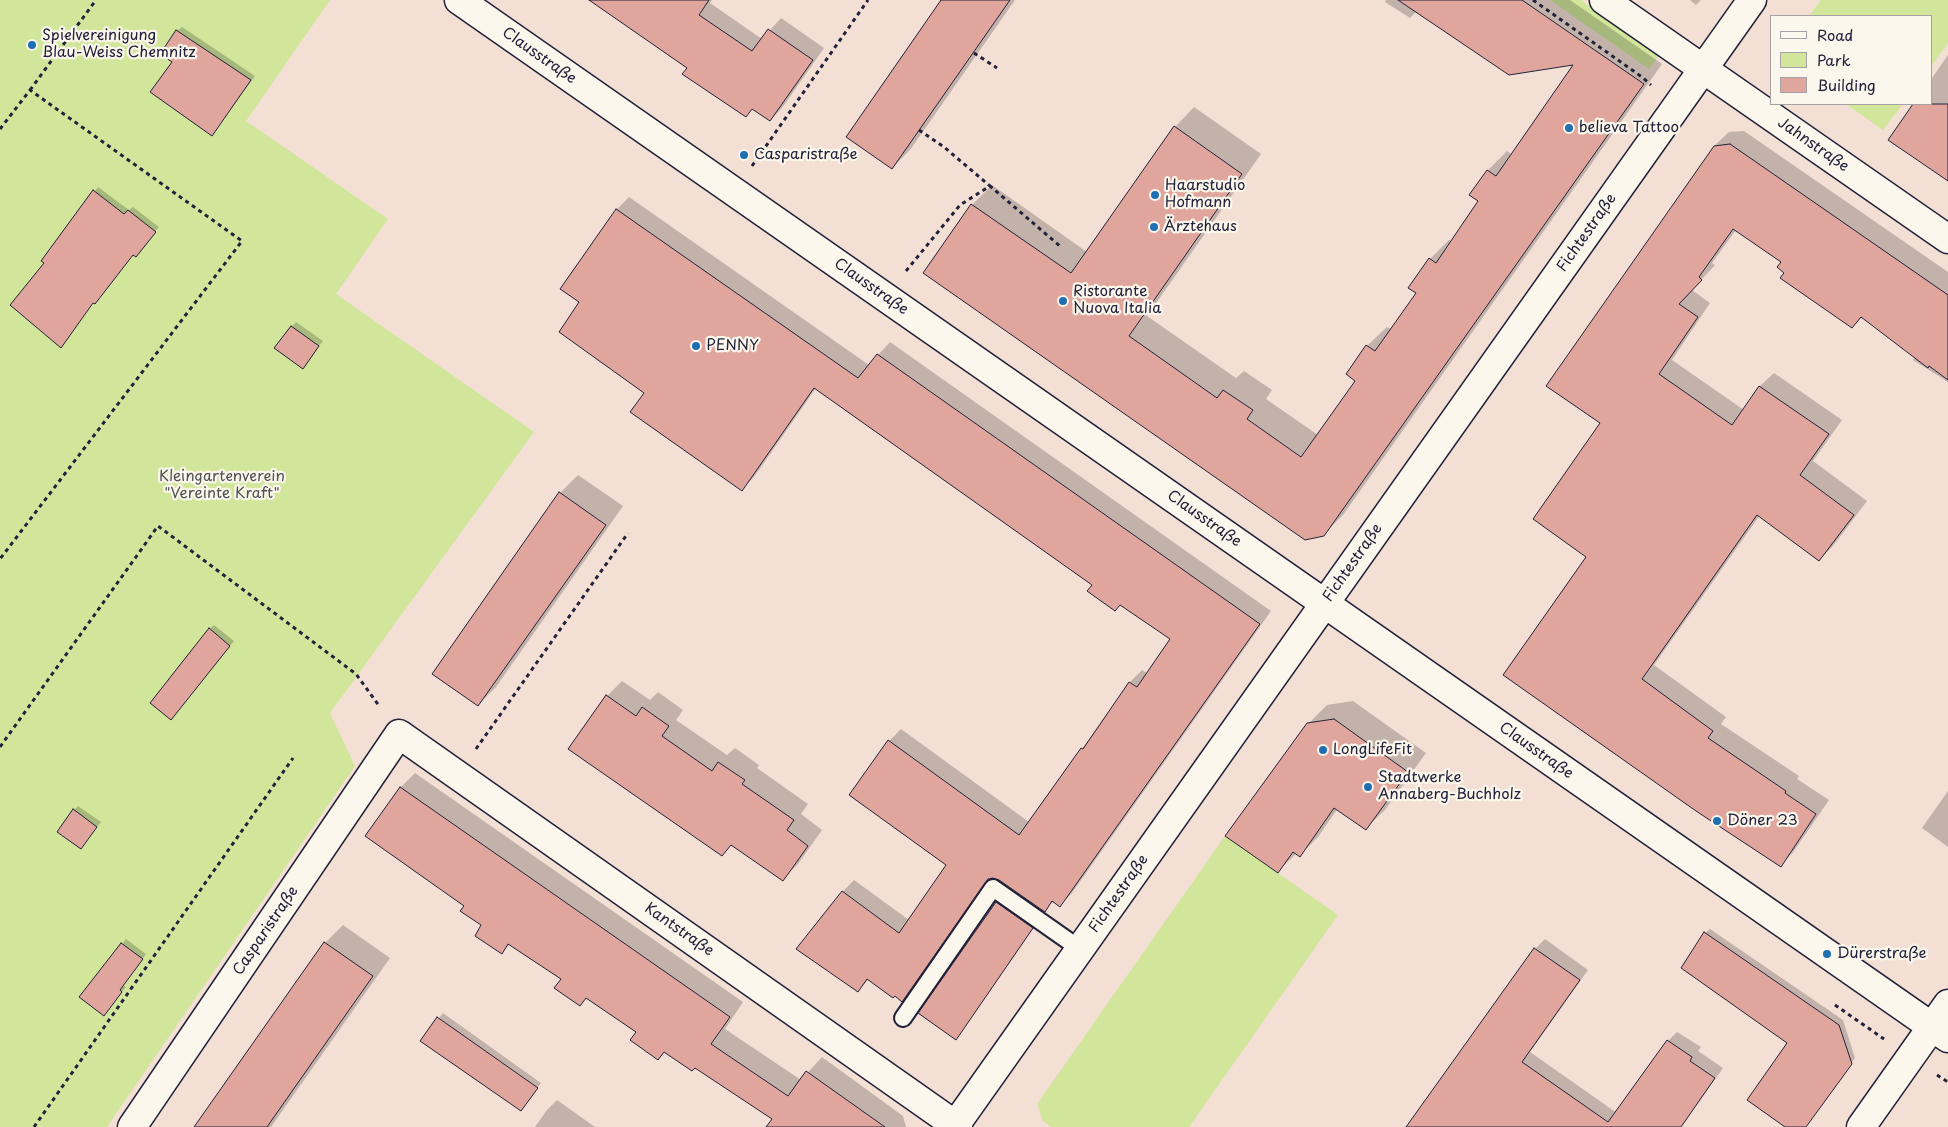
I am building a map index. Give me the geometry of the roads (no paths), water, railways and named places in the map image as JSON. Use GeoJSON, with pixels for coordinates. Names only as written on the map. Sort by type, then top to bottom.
{"type":"FeatureCollection","features":[{"type":"Feature","properties":{"kind":"street","name":"Clausstraße"},"geometry":{"type":"LineString","coordinates":[[459,0],[1940,1033]]}},
{"type":"Feature","properties":{"kind":"street","name":"Jahnstraße"},"geometry":{"type":"LineString","coordinates":[[1604,0],[1948,239]]}},
{"type":"Feature","properties":{"kind":"street","name":"Fichtestraße"},"geometry":{"type":"LineString","coordinates":[[956,1126],[1752,0]]}},
{"type":"Feature","properties":{"kind":"street","name":"Kantstraße"},"geometry":{"type":"LineString","coordinates":[[399,734],[956,1126]]}},
{"type":"Feature","properties":{"kind":"street","name":"Casparistraße"},"geometry":{"type":"LineString","coordinates":[[132,1127],[399,734]]}},
{"type":"Feature","properties":{"kind":"street"},"geometry":{"type":"LineString","coordinates":[[1861,1127],[1940,1033],[1948,1004]]}},
{"type":"Feature","properties":{"kind":"lane"},"geometry":{"type":"LineString","coordinates":[[902,1018],[993,888],[1080,949]]}},
{"type":"Feature","properties":{"kind":"place","name":"Spielvereinigung Blau-Weiss Chemnitz"},"geometry":{"type":"Point","coordinates":[32,45]}},
{"type":"Feature","properties":{"kind":"place","name":"believa Tattoo"},"geometry":{"type":"Point","coordinates":[1569,128]}},
{"type":"Feature","properties":{"kind":"place","name":"Casparistraße"},"geometry":{"type":"Point","coordinates":[744,155]}},
{"type":"Feature","properties":{"kind":"place","name":"Haarstudio Hofmann"},"geometry":{"type":"Point","coordinates":[1155,195]}},
{"type":"Feature","properties":{"kind":"place","name":"Ärztehaus"},"geometry":{"type":"Point","coordinates":[1154,227]}},
{"type":"Feature","properties":{"kind":"place","name":"Ristorante Nuova Italia"},"geometry":{"type":"Point","coordinates":[1063,301]}},
{"type":"Feature","properties":{"kind":"place","name":"PENNY"},"geometry":{"type":"Point","coordinates":[696,346]}},
{"type":"Feature","properties":{"kind":"place","name":"LongLifeFit"},"geometry":{"type":"Point","coordinates":[1323,750]}},
{"type":"Feature","properties":{"kind":"place","name":"Stadtwerke Annaberg-Buchholz"},"geometry":{"type":"Point","coordinates":[1368,787]}},
{"type":"Feature","properties":{"kind":"place","name":"Döner 23"},"geometry":{"type":"Point","coordinates":[1717,821]}},
{"type":"Feature","properties":{"kind":"place","name":"Dürerstraße"},"geometry":{"type":"Point","coordinates":[1827,954]}},
{"type":"Feature","properties":{"kind":"park label","name":"Kleingartenverein \"Vereinte Kraft\""},"geometry":{"type":"Point","coordinates":[222,486]}}]}
